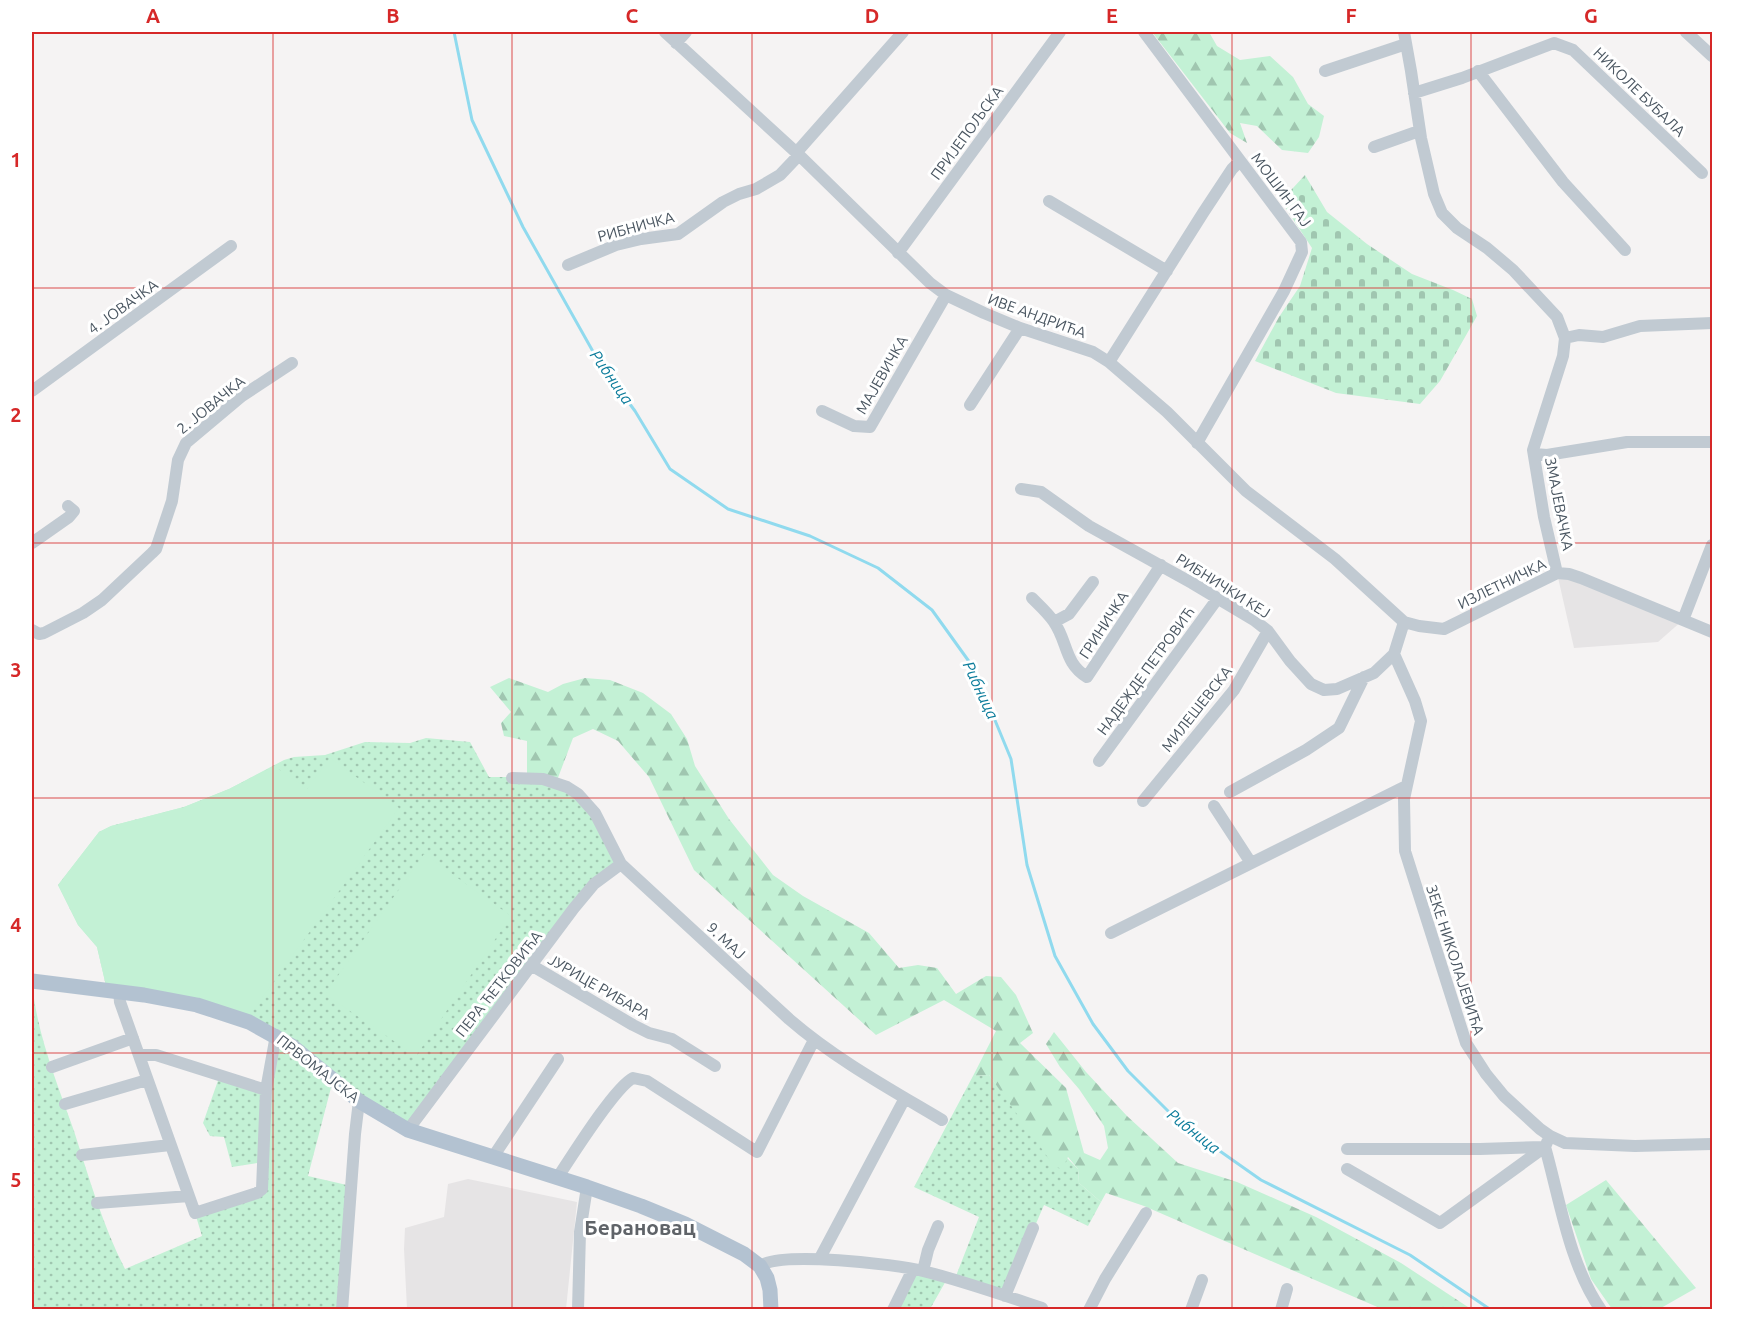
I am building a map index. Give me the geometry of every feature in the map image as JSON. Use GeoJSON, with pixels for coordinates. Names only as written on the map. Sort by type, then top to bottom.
{"type":"FeatureCollection","features":[{"type":"Feature","properties":{"kind":"main road","name":"ПРВОМАЈСКА"},"geometry":{"type":"LineString","coordinates":[[32,981],[119,991],[206,1008],[246,1020],[276,1035],[308,1058],[359,1101],[408,1130],[587,1186],[685,1224],[744,1254],[760,1266]]}},
{"type":"Feature","properties":{"kind":"main road"},"geometry":{"type":"LineString","coordinates":[[760,1266],[767,1278],[770,1290],[771,1310]]}},
{"type":"Feature","properties":{"kind":"street","name":"ИВЕ АНДРИЋА"},"geometry":{"type":"LineString","coordinates":[[665,32],[798,154],[930,283],[946,295],[1020,327],[1093,352],[1109,362],[1167,412],[1246,491],[1335,559],[1404,622]]}},
{"type":"Feature","properties":{"kind":"street"},"geometry":{"type":"LineString","coordinates":[[676,43],[686,32]]}},
{"type":"Feature","properties":{"kind":"street","name":"РИБНИЧКА"},"geometry":{"type":"LineString","coordinates":[[568,266],[616,245],[678,234],[723,202],[756,189],[780,175],[903,32]]}},
{"type":"Feature","properties":{"kind":"street","name":"ПРИЈЕПОЉСКА"},"geometry":{"type":"LineString","coordinates":[[898,253],[1060,32]]}},
{"type":"Feature","properties":{"kind":"street","name":"МОШИН ГАЈ"},"geometry":{"type":"LineString","coordinates":[[1144,32],[1301,242],[1302,252],[1284,291],[1197,442]]}},
{"type":"Feature","properties":{"kind":"street"},"geometry":{"type":"LineString","coordinates":[[1686,32],[1713,56]]}},
{"type":"Feature","properties":{"kind":"street"},"geometry":{"type":"LineString","coordinates":[[1325,71],[1405,38],[1419,131],[1434,194],[1442,213],[1457,228],[1487,248],[1513,270],[1557,317],[1566,338],[1578,335],[1603,337],[1640,326],[1713,323]]}},
{"type":"Feature","properties":{"kind":"street","name":"НИКОЛЕ БУБАЛА"},"geometry":{"type":"LineString","coordinates":[[1414,93],[1554,43],[1574,50],[1702,172]]}},
{"type":"Feature","properties":{"kind":"street"},"geometry":{"type":"LineString","coordinates":[[1478,71],[1563,182],[1625,250]]}},
{"type":"Feature","properties":{"kind":"street"},"geometry":{"type":"LineString","coordinates":[[1374,147],[1419,131]]}},
{"type":"Feature","properties":{"kind":"street"},"geometry":{"type":"LineString","coordinates":[[1109,362],[1203,213],[1232,169],[1240,161]]}},
{"type":"Feature","properties":{"kind":"street"},"geometry":{"type":"LineString","coordinates":[[1049,201],[1167,271]]}},
{"type":"Feature","properties":{"kind":"street","name":"4. ЈОВАЧКА"},"geometry":{"type":"LineString","coordinates":[[32,391],[231,246]]}},
{"type":"Feature","properties":{"kind":"street","name":"МАЈЕВИЧКА"},"geometry":{"type":"LineString","coordinates":[[822,411],[855,426],[870,427],[946,295]]}},
{"type":"Feature","properties":{"kind":"street"},"geometry":{"type":"LineString","coordinates":[[970,405],[1020,327]]}},
{"type":"Feature","properties":{"kind":"street","name":"ЗМАЈЕВАЧКА"},"geometry":{"type":"LineString","coordinates":[[1557,573],[1534,454],[1538,432],[1563,356],[1566,338]]}},
{"type":"Feature","properties":{"kind":"street","name":"2. ЈОВАЧКА"},"geometry":{"type":"LineString","coordinates":[[32,633],[44,633],[83,613],[102,600],[156,549],[172,501],[178,460],[186,443],[242,396],[292,363]]}},
{"type":"Feature","properties":{"kind":"street"},"geometry":{"type":"LineString","coordinates":[[1534,454],[1547,455],[1627,442],[1713,442]]}},
{"type":"Feature","properties":{"kind":"street","name":"РИБНИЧКИ КЕЈ"},"geometry":{"type":"LineString","coordinates":[[1021,489],[1041,492],[1089,526],[1218,598],[1268,631],[1290,661],[1311,684],[1317,687],[1324,690],[1337,689],[1374,672],[1394,654]]}},
{"type":"Feature","properties":{"kind":"street"},"geometry":{"type":"LineString","coordinates":[[32,543],[69,518],[74,511],[68,506]]}},
{"type":"Feature","properties":{"kind":"street"},"geometry":{"type":"LineString","coordinates":[[1683,620],[1713,545]]}},
{"type":"Feature","properties":{"kind":"street","name":"ГРИНИЧКА"},"geometry":{"type":"LineString","coordinates":[[1032,598],[1054,622],[1077,671],[1087,677],[1161,565]]}},
{"type":"Feature","properties":{"kind":"street","name":"ИЗЛЕТНИЧКА"},"geometry":{"type":"LineString","coordinates":[[1404,622],[1444,629],[1557,573],[1581,578],[1713,632]]}},
{"type":"Feature","properties":{"kind":"street"},"geometry":{"type":"LineString","coordinates":[[1054,622],[1070,614],[1093,582]]}},
{"type":"Feature","properties":{"kind":"street","name":"НАДЕЖДЕ ПЕТРОВИЋ"},"geometry":{"type":"LineString","coordinates":[[1099,761],[1218,598]]}},
{"type":"Feature","properties":{"kind":"street"},"geometry":{"type":"LineString","coordinates":[[1394,654],[1404,622]]}},
{"type":"Feature","properties":{"kind":"street","name":"МИЛЕШЕВСКА"},"geometry":{"type":"LineString","coordinates":[[1143,801],[1234,690],[1268,631]]}},
{"type":"Feature","properties":{"kind":"street","name":"ЗЕКЕ НИКОЛАЈЕВИЋА"},"geometry":{"type":"LineString","coordinates":[[1394,654],[1415,701],[1421,721],[1406,786],[1403,827],[1405,851],[1466,1043],[1494,1084],[1548,1141]]}},
{"type":"Feature","properties":{"kind":"street"},"geometry":{"type":"LineString","coordinates":[[1230,792],[1306,750],[1339,728],[1364,677]]}},
{"type":"Feature","properties":{"kind":"street","name":"9. МАЈ"},"geometry":{"type":"LineString","coordinates":[[512,778],[543,779],[567,787],[578,794],[595,813],[621,864],[814,1041],[942,1120]]}},
{"type":"Feature","properties":{"kind":"street"},"geometry":{"type":"LineString","coordinates":[[1111,933],[1406,786]]}},
{"type":"Feature","properties":{"kind":"street"},"geometry":{"type":"LineString","coordinates":[[1214,806],[1251,862]]}},
{"type":"Feature","properties":{"kind":"street","name":"ПЕРА ЋЕТКОВИЋА"},"geometry":{"type":"LineString","coordinates":[[408,1130],[594,884],[621,864]]}},
{"type":"Feature","properties":{"kind":"street","name":"ЈУРИЦЕ РИБАРА"},"geometry":{"type":"LineString","coordinates":[[531,965],[633,1025],[649,1033],[672,1039],[715,1066]]}},
{"type":"Feature","properties":{"kind":"street"},"geometry":{"type":"LineString","coordinates":[[119,991],[120,1002],[195,1214],[257,1193],[262,1189],[266,1090],[276,1035]]}},
{"type":"Feature","properties":{"kind":"street"},"geometry":{"type":"LineString","coordinates":[[52,1067],[133,1038]]}},
{"type":"Feature","properties":{"kind":"street"},"geometry":{"type":"LineString","coordinates":[[558,1177],[620,1090],[629,1080],[637,1078],[647,1081],[757,1152],[814,1041]]}},
{"type":"Feature","properties":{"kind":"street"},"geometry":{"type":"LineString","coordinates":[[139,1055],[156,1055],[266,1090]]}},
{"type":"Feature","properties":{"kind":"street"},"geometry":{"type":"LineString","coordinates":[[492,1157],[558,1059]]}},
{"type":"Feature","properties":{"kind":"street"},"geometry":{"type":"LineString","coordinates":[[65,1104],[147,1080]]}},
{"type":"Feature","properties":{"kind":"street"},"geometry":{"type":"LineString","coordinates":[[820,1258],[905,1098]]}},
{"type":"Feature","properties":{"kind":"street"},"geometry":{"type":"LineString","coordinates":[[342,1310],[359,1101]]}},
{"type":"Feature","properties":{"kind":"street"},"geometry":{"type":"LineString","coordinates":[[1347,1169],[1440,1223],[1548,1141]]}},
{"type":"Feature","properties":{"kind":"street"},"geometry":{"type":"LineString","coordinates":[[1548,1141],[1576,1259],[1588,1289],[1601,1310]]}},
{"type":"Feature","properties":{"kind":"street"},"geometry":{"type":"LineString","coordinates":[[1347,1149],[1480,1149],[1548,1141],[1635,1146],[1713,1144]]}},
{"type":"Feature","properties":{"kind":"street"},"geometry":{"type":"LineString","coordinates":[[81,1155],[170,1145]]}},
{"type":"Feature","properties":{"kind":"street"},"geometry":{"type":"LineString","coordinates":[[578,1310],[580,1232],[587,1186]]}},
{"type":"Feature","properties":{"kind":"street"},"geometry":{"type":"LineString","coordinates":[[97,1203],[189,1196]]}},
{"type":"Feature","properties":{"kind":"street"},"geometry":{"type":"LineString","coordinates":[[1089,1310],[1105,1279],[1146,1213]]}},
{"type":"Feature","properties":{"kind":"street"},"geometry":{"type":"LineString","coordinates":[[893,1310],[918,1270],[938,1226]]}},
{"type":"Feature","properties":{"kind":"street"},"geometry":{"type":"LineString","coordinates":[[1005,1296],[1033,1228]]}},
{"type":"Feature","properties":{"kind":"street"},"geometry":{"type":"LineString","coordinates":[[760,1266],[774,1260],[820,1258],[918,1270],[1042,1308]]}},
{"type":"Feature","properties":{"kind":"street"},"geometry":{"type":"LineString","coordinates":[[1191,1310],[1202,1280]]}},
{"type":"Feature","properties":{"kind":"street"},"geometry":{"type":"LineString","coordinates":[[1281,1310],[1287,1289]]}},
{"type":"Feature","properties":{"kind":"shaded area"},"geometry":{"type":"Polygon","coordinates":[[[1557,573],[1683,620],[1658,642],[1574,648],[1557,573]]]}},
{"type":"Feature","properties":{"kind":"shaded area"},"geometry":{"type":"Polygon","coordinates":[[[468,1179],[577,1202],[566,1309],[407,1309],[405,1228],[444,1217],[448,1184],[468,1179]]]}},
{"type":"Feature","properties":{"kind":"green space"},"geometry":{"type":"Polygon","coordinates":[[[1152,32],[1209,32],[1217,46],[1240,60],[1270,56],[1293,77],[1308,104],[1324,116],[1319,137],[1308,153],[1282,150],[1257,126],[1240,123],[1247,143],[1230,133],[1152,32]]]}},
{"type":"Feature","properties":{"kind":"green space"},"geometry":{"type":"Polygon","coordinates":[[[1305,175],[1327,212],[1367,244],[1412,274],[1472,299],[1477,316],[1440,381],[1420,404],[1336,393],[1255,361],[1279,317],[1300,286],[1312,248],[1281,201],[1305,175]]]}},
{"type":"Feature","properties":{"kind":"green space"},"geometry":{"type":"Polygon","coordinates":[[[509,678],[548,692],[563,684],[585,678],[610,680],[643,693],[671,714],[687,739],[695,766],[729,819],[773,875],[803,896],[869,933],[899,968],[918,965],[937,968],[956,994],[986,976],[1001,977],[1016,995],[1033,1033],[1020,1043],[1066,1088],[1084,1153],[1100,1160],[1108,1148],[1104,1126],[1079,1089],[1060,1067],[1046,1044],[1054,1032],[1086,1072],[1127,1116],[1178,1163],[1237,1182],[1316,1217],[1401,1263],[1471,1309],[1382,1309],[1144,1206],[1106,1193],[1101,1202],[1079,1183],[1078,1169],[1068,1157],[1062,1169],[1054,1166],[989,1075],[973,1076],[996,1031],[944,1000],[876,1035],[694,870],[649,777],[618,741],[593,729],[573,738],[556,783],[527,777],[527,741],[504,736],[501,723],[511,712],[490,687],[509,678]]]}},
{"type":"Feature","properties":{"kind":"green space"},"geometry":{"type":"Polygon","coordinates":[[[426,738],[470,742],[489,777],[527,777],[578,794],[621,864],[605,874],[408,1130],[333,1080],[308,1176],[351,1186],[342,1309],[32,1310],[32,981],[38,1019],[48,1057],[103,1219],[125,1269],[202,1236],[195,1213],[257,1193],[264,1162],[232,1167],[224,1137],[210,1136],[203,1123],[220,1075],[266,1089],[276,1036],[249,1022],[107,990],[97,947],[78,925],[58,885],[99,832],[111,826],[184,807],[229,789],[294,757],[325,755],[365,742],[410,743],[426,738]]]}},
{"type":"Feature","properties":{"kind":"green space"},"geometry":{"type":"Polygon","coordinates":[[[330,758],[399,808],[246,1020],[107,990],[97,947],[78,925],[58,885],[99,832],[111,826],[184,807],[229,789],[274,766],[307,789],[330,758]]]}},
{"type":"Feature","properties":{"kind":"green space"},"geometry":{"type":"Polygon","coordinates":[[[424,854],[511,916],[416,1056],[325,994],[424,854]]]}},
{"type":"Feature","properties":{"kind":"green space"},"geometry":{"type":"Polygon","coordinates":[[[989,1075],[1004,1095],[1078,1169],[1079,1183],[1101,1202],[1088,1226],[1044,1205],[1005,1296],[954,1281],[979,1217],[914,1187],[973,1076],[989,1075]]]}},
{"type":"Feature","properties":{"kind":"green space"},"geometry":{"type":"Polygon","coordinates":[[[1606,1180],[1696,1288],[1661,1308],[1612,1309],[1591,1279],[1566,1205],[1606,1180]]]}},
{"type":"Feature","properties":{"kind":"green space"},"geometry":{"type":"Polygon","coordinates":[[[913,1269],[947,1279],[930,1309],[893,1310],[913,1269]]]}},
{"type":"Feature","properties":{"kind":"waterway","name":"Рибница"},"geometry":{"type":"LineString","coordinates":[[454,32],[472,120],[523,227],[600,364],[635,411],[670,469],[728,509],[810,536],[878,568],[932,610],[973,667],[1011,759],[1027,865],[1055,956],[1093,1024],[1128,1071],[1180,1123],[1261,1180],[1410,1255],[1491,1310]]}},
{"type":"Feature","properties":{"kind":"district","name":"Берановац"},"geometry":{"type":"Point","coordinates":[640,1228]}}]}
